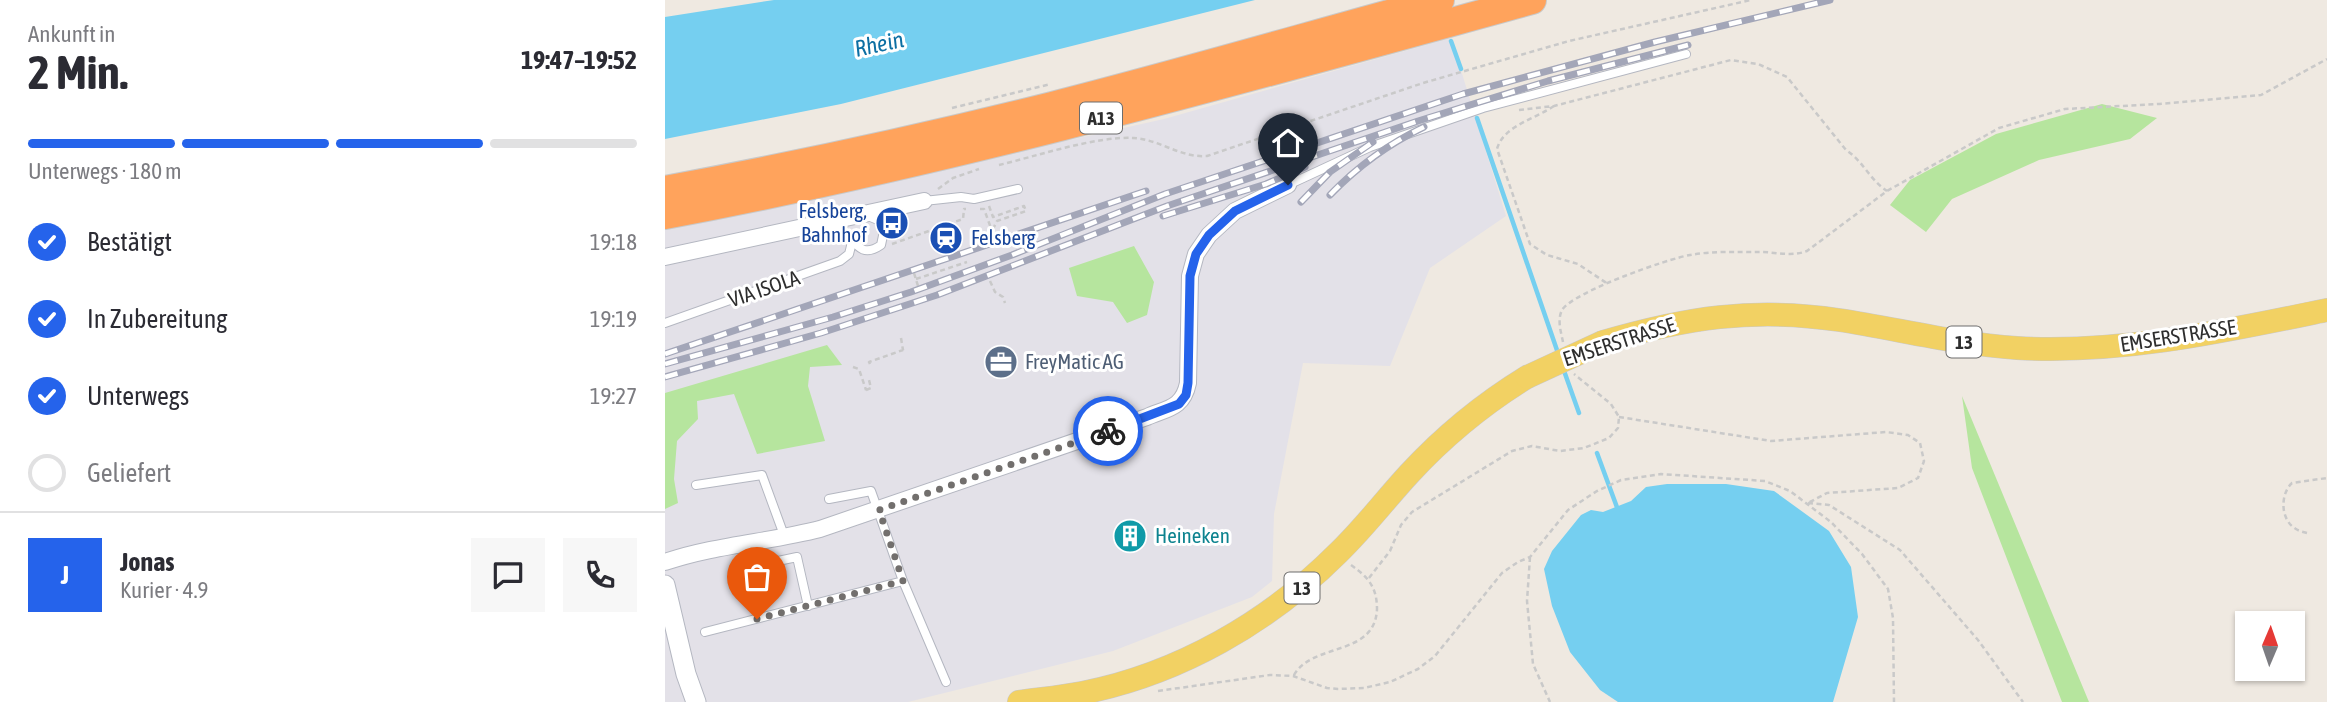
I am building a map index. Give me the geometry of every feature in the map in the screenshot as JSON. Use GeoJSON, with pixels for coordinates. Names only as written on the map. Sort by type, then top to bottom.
{"type":"FeatureCollection","features":[{"type":"Feature","properties":{"kind":"highway","name":"A13"},"geometry":{"type":"LineString","coordinates":[[665,190],[860,151],[986,122],[1440,0]]}},
{"type":"Feature","properties":{"kind":"highway","name":"A13"},"geometry":{"type":"LineString","coordinates":[[665,215],[806,187],[1041,133],[1532,0]]}},
{"type":"Feature","properties":{"kind":"main road","name":"EMSERSTRASSE"},"geometry":{"type":"LineString","coordinates":[[1019,702],[1083,692],[1146,675],[1202,651],[1275,608],[1338,554],[1433,449],[1473,414],[1527,377],[1603,342],[1684,320],[1770,314],[1839,320],[1944,340],[2016,348],[2108,347],[2192,337],[2327,311]]}},
{"type":"Feature","properties":{"kind":"street"},"geometry":{"type":"LineString","coordinates":[[665,562],[687,555],[785,538],[820,529],[1179,404],[1186,395],[1188,383],[1190,276],[1196,254],[1209,235],[1235,211],[1288,185]]}},
{"type":"Feature","properties":{"kind":"street"},"geometry":{"type":"LineString","coordinates":[[665,257],[924,201]]}},
{"type":"Feature","properties":{"kind":"street"},"geometry":{"type":"LineString","coordinates":[[665,585],[686,674],[696,702]]}},
{"type":"Feature","properties":{"kind":"lane"},"geometry":{"type":"LineString","coordinates":[[1288,185],[1370,146],[1495,104],[1686,54]]}},
{"type":"Feature","properties":{"kind":"lane"},"geometry":{"type":"LineString","coordinates":[[924,201],[961,197],[974,199],[1019,188]]}},
{"type":"Feature","properties":{"kind":"lane"},"geometry":{"type":"LineString","coordinates":[[821,223],[843,228],[852,242],[861,249],[877,247],[884,231],[880,221],[870,216],[858,215]]}},
{"type":"Feature","properties":{"kind":"lane"},"geometry":{"type":"LineString","coordinates":[[841,261],[849,254],[852,242]]}},
{"type":"Feature","properties":{"kind":"lane","name":"VIA ISOLA"},"geometry":{"type":"LineString","coordinates":[[665,323],[877,247]]}},
{"type":"Feature","properties":{"kind":"lane"},"geometry":{"type":"LineString","coordinates":[[696,485],[762,475],[785,538]]}},
{"type":"Feature","properties":{"kind":"lane"},"geometry":{"type":"LineString","coordinates":[[829,499],[871,491],[903,581],[946,682]]}},
{"type":"Feature","properties":{"kind":"lane"},"geometry":{"type":"LineString","coordinates":[[740,569],[797,557],[808,606]]}},
{"type":"Feature","properties":{"kind":"lane"},"geometry":{"type":"LineString","coordinates":[[705,632],[903,581]]}},
{"type":"Feature","properties":{"kind":"path"},"geometry":{"type":"LineString","coordinates":[[997,165],[1118,138],[1140,138],[1183,154],[1207,156],[1423,83],[1569,41],[1751,0]]}},
{"type":"Feature","properties":{"kind":"path"},"geometry":{"type":"LineString","coordinates":[[1564,347],[1559,321],[1563,309],[1576,299],[1651,265],[1691,254],[1760,252],[1798,255],[1887,191],[1999,128],[2065,109],[2261,95],[2327,59]]}},
{"type":"Feature","properties":{"kind":"path"},"geometry":{"type":"LineString","coordinates":[[1495,104],[1497,113],[1554,106],[1731,60],[1758,64],[1787,77],[1846,150],[1855,156],[1879,186],[1887,191]]}},
{"type":"Feature","properties":{"kind":"path"},"geometry":{"type":"LineString","coordinates":[[949,108],[1055,83]]}},
{"type":"Feature","properties":{"kind":"path"},"geometry":{"type":"LineString","coordinates":[[1554,106],[1539,117],[1505,133],[1497,149],[1530,244],[1547,255],[1578,264],[1608,284]]}},
{"type":"Feature","properties":{"kind":"path"},"geometry":{"type":"LineString","coordinates":[[924,201],[953,178],[984,168]]}},
{"type":"Feature","properties":{"kind":"path"},"geometry":{"type":"LineString","coordinates":[[1024,206],[1026,211],[997,221],[992,231],[984,210],[990,209],[993,217],[1024,206]]}},
{"type":"Feature","properties":{"kind":"path"},"geometry":{"type":"LineString","coordinates":[[877,247],[890,245],[963,219],[964,209]]}},
{"type":"Feature","properties":{"kind":"path"},"geometry":{"type":"LineString","coordinates":[[916,279],[967,262]]}},
{"type":"Feature","properties":{"kind":"path"},"geometry":{"type":"LineString","coordinates":[[914,273],[918,286]]}},
{"type":"Feature","properties":{"kind":"path"},"geometry":{"type":"LineString","coordinates":[[990,281],[1005,303]]}},
{"type":"Feature","properties":{"kind":"path"},"geometry":{"type":"LineString","coordinates":[[870,364],[869,362],[903,351],[901,338]]}},
{"type":"Feature","properties":{"kind":"path"},"geometry":{"type":"LineString","coordinates":[[853,368],[859,369],[866,390],[871,388],[869,380]]}},
{"type":"Feature","properties":{"kind":"path"},"geometry":{"type":"LineString","coordinates":[[1369,578],[1389,551],[1401,524],[1412,512],[1512,451],[1532,446],[1560,452],[1584,448],[1609,438],[1618,428],[1619,417],[1611,404],[1570,371]]}},
{"type":"Feature","properties":{"kind":"path"},"geometry":{"type":"LineString","coordinates":[[1619,417],[1771,441],[1886,432],[1909,435],[1920,443],[1924,461],[1918,478],[1898,488],[1827,493],[1808,503]]}},
{"type":"Feature","properties":{"kind":"path"},"geometry":{"type":"LineString","coordinates":[[1153,692],[1258,676],[1293,676],[1327,688],[1364,688],[1390,682],[1418,669],[1435,656],[1502,573],[1530,557],[1568,510],[1597,491],[1621,480],[1661,474],[1765,481],[1790,491],[1831,522],[1862,554],[1888,589],[1893,618],[1893,702]]}},
{"type":"Feature","properties":{"kind":"path"},"geometry":{"type":"LineString","coordinates":[[2307,533],[2295,529],[2288,521],[2283,506],[2283,494],[2292,483],[2327,478]]}},
{"type":"Feature","properties":{"kind":"path"},"geometry":{"type":"LineString","coordinates":[[1808,503],[1829,505],[1900,550],[1978,640],[2023,702]]}},
{"type":"Feature","properties":{"kind":"path"},"geometry":{"type":"LineString","coordinates":[[1293,676],[1303,662],[1350,645],[1370,631],[1377,613],[1369,578],[1338,554]]}},
{"type":"Feature","properties":{"kind":"path"},"geometry":{"type":"LineString","coordinates":[[1530,557],[1527,601],[1534,664],[1550,702]]}},
{"type":"Feature","properties":{"kind":"shaded area"},"geometry":{"type":"Polygon","coordinates":[[[1451,38],[1506,216],[1430,268],[1390,366],[1303,363],[1274,514],[1272,581],[1252,597],[1113,651],[908,702],[665,702],[665,230],[1164,119],[1451,38]]]}},
{"type":"Feature","properties":{"kind":"green space"},"geometry":{"type":"Polygon","coordinates":[[[2102,104],[2157,118],[2130,139],[2039,160],[1952,199],[1926,232],[1890,205],[1910,180],[1996,134],[2102,104]]]}},
{"type":"Feature","properties":{"kind":"green space"},"geometry":{"type":"Polygon","coordinates":[[[1134,246],[1154,282],[1147,315],[1127,323],[1113,302],[1077,296],[1069,268],[1134,246]]]}},
{"type":"Feature","properties":{"kind":"green space"},"geometry":{"type":"Polygon","coordinates":[[[827,345],[842,365],[810,367],[808,386],[825,441],[757,454],[734,394],[697,401],[698,419],[677,441],[674,479],[678,503],[665,509],[665,393],[827,345]]]}},
{"type":"Feature","properties":{"kind":"green space"},"geometry":{"type":"Polygon","coordinates":[[[1962,396],[2089,702],[2062,702],[1972,468],[1962,396]]]}},
{"type":"Feature","properties":{"kind":"water","name":"Rhein"},"geometry":{"type":"Polygon","coordinates":[[[774,0],[1255,0],[841,104],[665,139],[665,17],[774,0]]]}},
{"type":"Feature","properties":{"kind":"water"},"geometry":{"type":"Polygon","coordinates":[[[1667,484],[1726,484],[1774,491],[1829,531],[1851,567],[1858,617],[1833,702],[1618,702],[1600,690],[1570,652],[1552,606],[1544,569],[1552,551],[1581,515],[1591,510],[1603,512],[1631,501],[1646,487],[1667,484]]]}},
{"type":"Feature","properties":{"kind":"waterway"},"geometry":{"type":"LineString","coordinates":[[1451,41],[1461,69]]}},
{"type":"Feature","properties":{"kind":"waterway"},"geometry":{"type":"LineString","coordinates":[[1477,118],[1559,356]]}},
{"type":"Feature","properties":{"kind":"waterway"},"geometry":{"type":"LineString","coordinates":[[1563,368],[1579,413]]}},
{"type":"Feature","properties":{"kind":"waterway"},"geometry":{"type":"LineString","coordinates":[[1597,453],[1618,510]]}},
{"type":"Feature","properties":{"kind":"railway"},"geometry":{"type":"LineString","coordinates":[[665,364],[911,292],[1165,194],[1463,94],[1655,42],[1830,0]]}},
{"type":"Feature","properties":{"kind":"railway"},"geometry":{"type":"LineString","coordinates":[[665,377],[821,333],[937,295],[1167,206],[1418,121],[1548,81],[1688,45]]}},
{"type":"Feature","properties":{"kind":"railway"},"geometry":{"type":"LineString","coordinates":[[1330,195],[1374,156],[1424,127]]}},
{"type":"Feature","properties":{"kind":"railway"},"geometry":{"type":"LineString","coordinates":[[1301,202],[1330,172],[1373,142]]}},
{"type":"Feature","properties":{"kind":"railway"},"geometry":{"type":"LineString","coordinates":[[1163,216],[1266,184],[1305,167]]}},
{"type":"Feature","properties":{"kind":"railway"},"geometry":{"type":"LineString","coordinates":[[665,354],[1146,191]]}},
{"type":"Feature","properties":{"kind":"way so far"},"geometry":{"type":"LineString","coordinates":[[757,619],[903,581],[879,510],[1108,431]]}},
{"type":"Feature","properties":{"kind":"place","name":"Felsberg, Bahnhof"},"geometry":{"type":"Point","coordinates":[892,223]}},
{"type":"Feature","properties":{"kind":"place","name":"Felsberg"},"geometry":{"type":"Point","coordinates":[946,238]}},
{"type":"Feature","properties":{"kind":"place","name":"FreyMatic AG"},"geometry":{"type":"Point","coordinates":[1001,362]}},
{"type":"Feature","properties":{"kind":"place","name":"Heineken"},"geometry":{"type":"Point","coordinates":[1130,536]}},
{"type":"Feature","properties":{"kind":"route"},"geometry":{"type":"LineString","coordinates":[[1108,431],[1179,404],[1186,395],[1190,276],[1196,254],[1217,226],[1235,211],[1288,185]]}}]}
